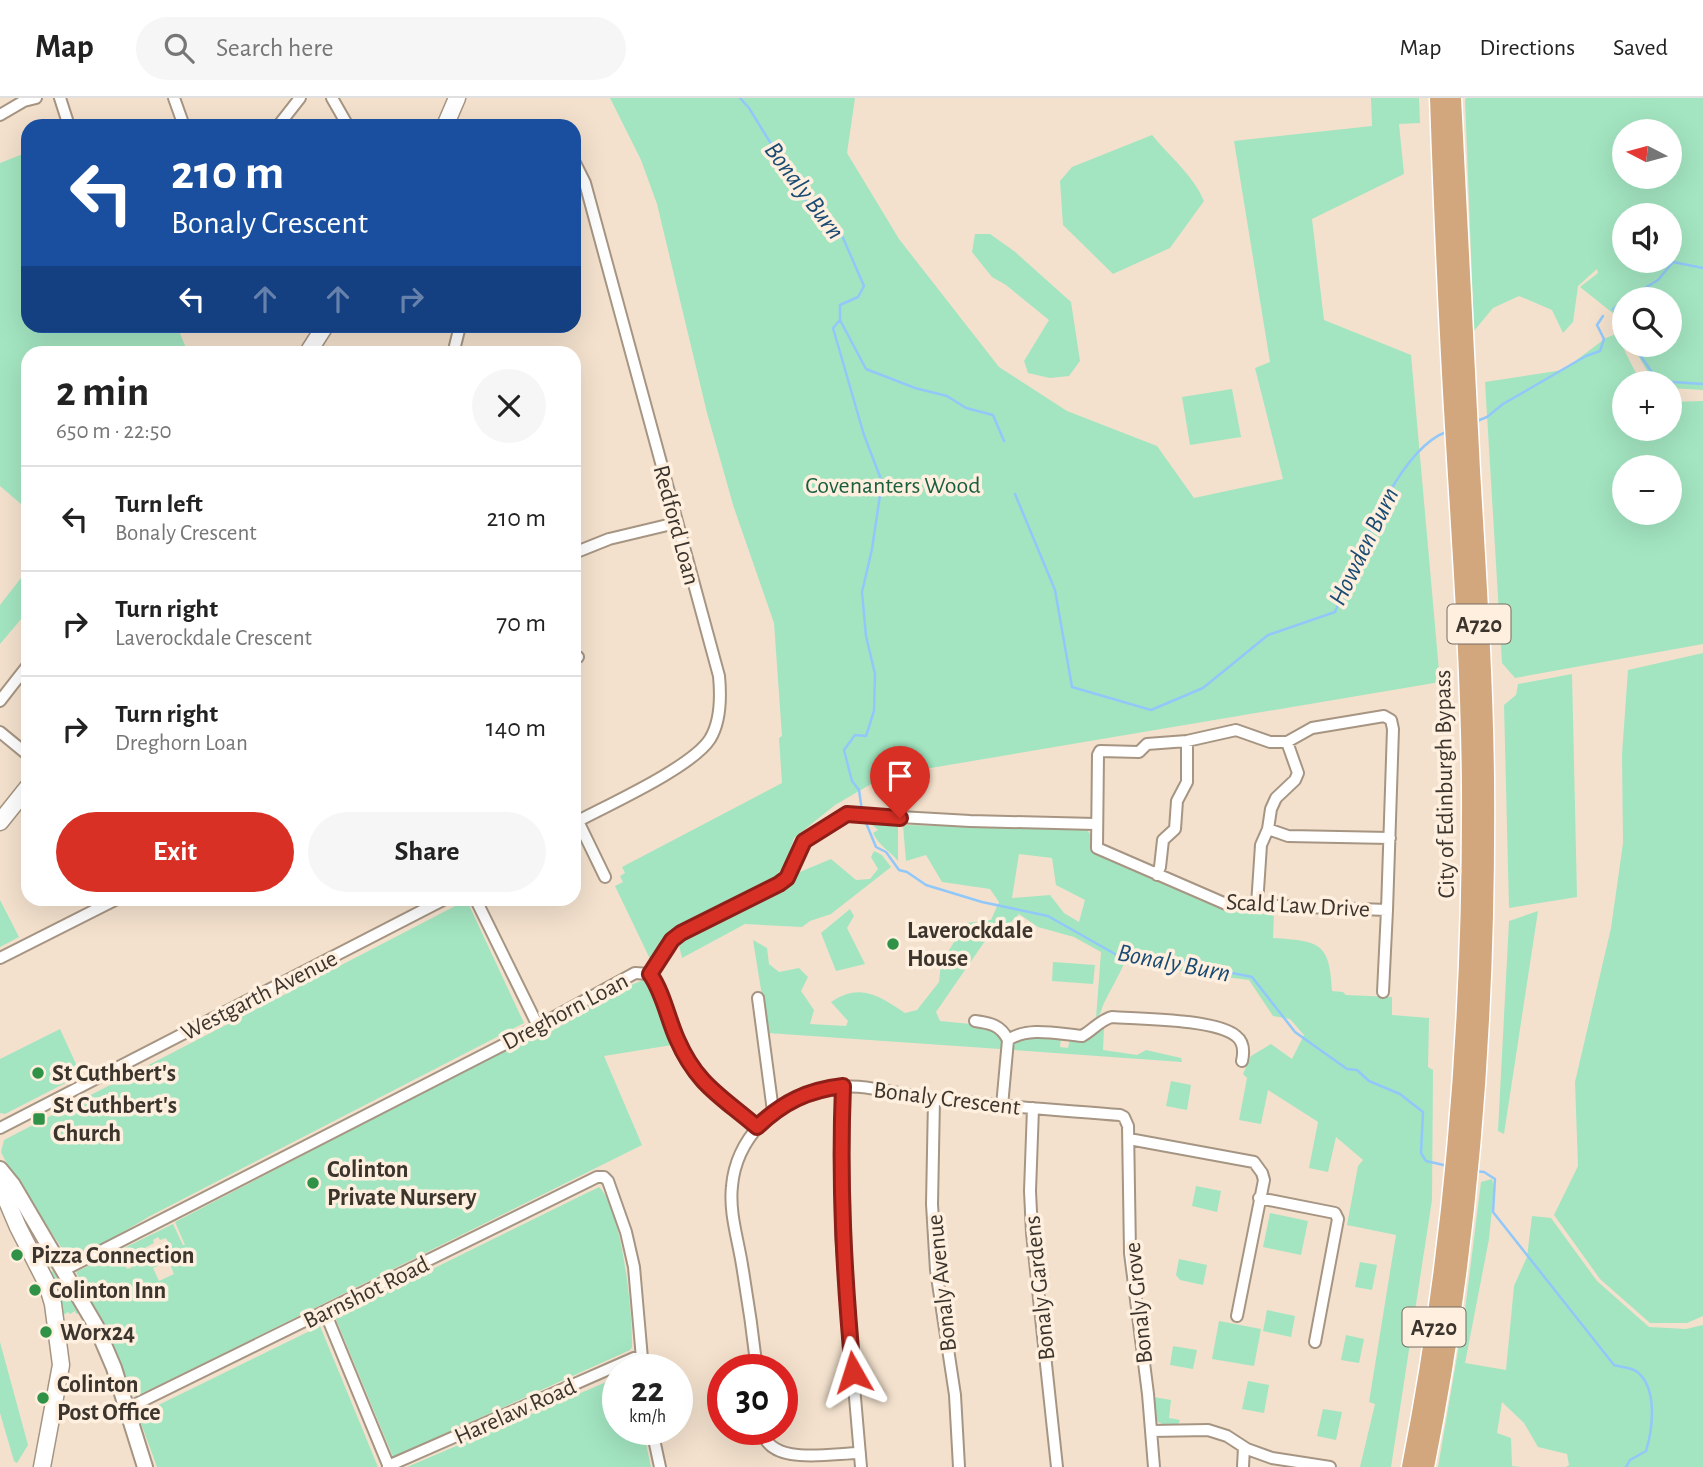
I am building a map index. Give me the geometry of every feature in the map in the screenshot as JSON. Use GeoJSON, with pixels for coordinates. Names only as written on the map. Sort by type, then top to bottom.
{"type":"FeatureCollection","features":[{"type":"Feature","properties":{"kind":"highway","name":"City of Edinburgh Bypass"},"geometry":{"type":"LineString","coordinates":[[1438,98],[1466,624],[1471,787],[1463,1149]]}},
{"type":"Feature","properties":{"kind":"highway","name":"City of Edinburgh Bypass"},"geometry":{"type":"LineString","coordinates":[[1425,1467],[1451,1311],[1459,1187],[1484,921],[1484,742],[1452,98]]}},
{"type":"Feature","properties":{"kind":"highway","name":"City of Edinburgh Bypass"},"geometry":{"type":"LineString","coordinates":[[1411,1467],[1459,1187]]}},
{"type":"Feature","properties":{"kind":"main road"},"geometry":{"type":"LineString","coordinates":[[448,119],[457,98]]}},
{"type":"Feature","properties":{"kind":"main road"},"geometry":{"type":"LineString","coordinates":[[0,822],[21,796]]}},
{"type":"Feature","properties":{"kind":"main road"},"geometry":{"type":"LineString","coordinates":[[0,1185],[15,1203],[53,1304],[61,1365],[42,1467]]}},
{"type":"Feature","properties":{"kind":"street"},"geometry":{"type":"LineString","coordinates":[[0,115],[24,101],[36,98]]}},
{"type":"Feature","properties":{"kind":"street"},"geometry":{"type":"LineString","coordinates":[[60,98],[67,119]]}},
{"type":"Feature","properties":{"kind":"street"},"geometry":{"type":"LineString","coordinates":[[174,98],[182,119]]}},
{"type":"Feature","properties":{"kind":"street"},"geometry":{"type":"LineString","coordinates":[[284,119],[300,98]]}},
{"type":"Feature","properties":{"kind":"street"},"geometry":{"type":"LineString","coordinates":[[332,98],[344,119]]}},
{"type":"Feature","properties":{"kind":"street","name":"Redford Loan"},"geometry":{"type":"LineString","coordinates":[[581,175],[719,676],[720,702],[715,728],[703,748],[684,764],[581,815]]}},
{"type":"Feature","properties":{"kind":"street"},"geometry":{"type":"LineString","coordinates":[[581,549],[609,539],[676,523]]}},
{"type":"Feature","properties":{"kind":"street"},"geometry":{"type":"LineString","coordinates":[[0,701],[21,674]]}},
{"type":"Feature","properties":{"kind":"street","name":"Scald Law Drive"},"geometry":{"type":"LineString","coordinates":[[1384,992],[1394,729],[1391,720],[1376,716],[1312,728],[1287,741],[1270,742],[1236,730],[1187,741],[1147,744],[1139,752],[1100,751],[1095,824],[1097,848],[1227,904],[1387,910]]}},
{"type":"Feature","properties":{"kind":"street"},"geometry":{"type":"LineString","coordinates":[[0,732],[21,749]]}},
{"type":"Feature","properties":{"kind":"street"},"geometry":{"type":"LineString","coordinates":[[1157,875],[1163,840],[1175,829],[1177,801],[1187,782],[1187,741]]}},
{"type":"Feature","properties":{"kind":"street"},"geometry":{"type":"LineString","coordinates":[[1257,905],[1261,845],[1268,830],[1271,809],[1276,798],[1295,780],[1298,773],[1287,741]]}},
{"type":"Feature","properties":{"kind":"street","name":"Dreghorn Loan"},"geometry":{"type":"LineString","coordinates":[[64,1270],[538,1026],[635,973],[650,974],[672,940],[779,884],[787,878],[800,849],[810,836],[847,814],[1095,824]]}},
{"type":"Feature","properties":{"kind":"street"},"geometry":{"type":"LineString","coordinates":[[581,828],[604,877]]}},
{"type":"Feature","properties":{"kind":"street"},"geometry":{"type":"LineString","coordinates":[[1268,830],[1288,836],[1390,838]]}},
{"type":"Feature","properties":{"kind":"street"},"geometry":{"type":"LineString","coordinates":[[0,958],[103,906]]}},
{"type":"Feature","properties":{"kind":"street","name":"Westgarth Avenue"},"geometry":{"type":"LineString","coordinates":[[0,1128],[431,906]]}},
{"type":"Feature","properties":{"kind":"street"},"geometry":{"type":"LineString","coordinates":[[479,906],[538,1026]]}},
{"type":"Feature","properties":{"kind":"street"},"geometry":{"type":"LineString","coordinates":[[650,974],[690,1065],[719,1098],[757,1127]]}},
{"type":"Feature","properties":{"kind":"street"},"geometry":{"type":"LineString","coordinates":[[757,1005],[773,1111]]}},
{"type":"Feature","properties":{"kind":"street"},"geometry":{"type":"LineString","coordinates":[[1008,1040],[1016,1034],[1026,1032],[1082,1036],[1104,1019],[1112,1017],[1183,1022],[1221,1028],[1235,1035],[1243,1047],[1242,1061]]}},
{"type":"Feature","properties":{"kind":"street"},"geometry":{"type":"LineString","coordinates":[[975,1021],[998,1027],[1008,1040],[1002,1106]]}},
{"type":"Feature","properties":{"kind":"street"},"geometry":{"type":"LineString","coordinates":[[843,1086],[840,1153],[841,1235],[860,1467]]}},
{"type":"Feature","properties":{"kind":"street","name":"Bonaly Crescent"},"geometry":{"type":"LineString","coordinates":[[755,1354],[731,1209],[732,1184],[738,1162],[757,1127],[773,1111],[797,1097],[819,1089],[843,1086],[934,1099],[1120,1115],[1127,1121],[1129,1139]]}},
{"type":"Feature","properties":{"kind":"street","name":"Bonaly Avenue"},"geometry":{"type":"LineString","coordinates":[[934,1099],[932,1204],[936,1270],[955,1395],[959,1467]]}},
{"type":"Feature","properties":{"kind":"street","name":"Bonaly Gardens"},"geometry":{"type":"LineString","coordinates":[[1033,1108],[1030,1181],[1032,1233],[1057,1467]]}},
{"type":"Feature","properties":{"kind":"street"},"geometry":{"type":"LineString","coordinates":[[1129,1139],[1254,1162],[1259,1167],[1264,1180],[1237,1317]]}},
{"type":"Feature","properties":{"kind":"street","name":"Bonaly Grove"},"geometry":{"type":"LineString","coordinates":[[1129,1139],[1130,1253],[1154,1467]]}},
{"type":"Feature","properties":{"kind":"street"},"geometry":{"type":"LineString","coordinates":[[0,1169],[13,1185],[15,1203],[64,1270],[96,1326],[128,1408],[145,1467]]}},
{"type":"Feature","properties":{"kind":"street","name":"Barnshot Road"},"geometry":{"type":"LineString","coordinates":[[128,1408],[604,1177],[617,1202],[634,1267],[641,1354]]}},
{"type":"Feature","properties":{"kind":"street"},"geometry":{"type":"LineString","coordinates":[[1259,1198],[1335,1213],[1338,1219],[1315,1342]]}},
{"type":"Feature","properties":{"kind":"street"},"geometry":{"type":"LineString","coordinates":[[325,1312],[389,1466]]}},
{"type":"Feature","properties":{"kind":"street","name":"Harelaw Road"},"geometry":{"type":"LineString","coordinates":[[389,1466],[602,1374]]}},
{"type":"Feature","properties":{"kind":"street"},"geometry":{"type":"LineString","coordinates":[[1151,1432],[1208,1430],[1227,1436],[1244,1447],[1272,1458],[1330,1467]]}},
{"type":"Feature","properties":{"kind":"street"},"geometry":{"type":"LineString","coordinates":[[655,1445],[660,1467]]}},
{"type":"Feature","properties":{"kind":"street"},"geometry":{"type":"LineString","coordinates":[[769,1445],[789,1456],[860,1453]]}},
{"type":"Feature","properties":{"kind":"street"},"geometry":{"type":"LineString","coordinates":[[1243,1467],[1244,1447]]}},
{"type":"Feature","properties":{"kind":"green space","name":"Covenanters Wood"},"geometry":{"type":"Polygon","coordinates":[[[610,98],[855,98],[847,153],[899,239],[999,367],[1067,411],[1157,446],[1194,498],[1283,479],[1255,368],[1270,362],[1234,141],[1372,126],[1371,98],[1419,98],[1420,123],[1399,124],[1404,174],[1312,219],[1324,320],[1411,355],[1440,682],[890,773],[835,805],[794,838],[786,864],[773,879],[670,932],[658,953],[650,959],[615,886],[623,882],[620,876],[625,873],[622,867],[782,783],[779,738],[782,736],[774,623],[734,508],[707,413],[657,204],[641,160],[610,98]]]}},
{"type":"Feature","properties":{"kind":"green space"},"geometry":{"type":"Polygon","coordinates":[[[1703,98],[1703,390],[1682,389],[1682,371],[1647,371],[1639,357],[1682,357],[1682,287],[1612,287],[1612,312],[1580,287],[1598,273],[1597,269],[1578,286],[1573,322],[1563,333],[1552,310],[1519,296],[1493,308],[1474,331],[1465,99],[1703,98]]]}},
{"type":"Feature","properties":{"kind":"green space"},"geometry":{"type":"Polygon","coordinates":[[[1152,135],[1187,174],[1204,201],[1170,248],[1113,274],[1063,225],[1060,181],[1072,167],[1152,135]]]}},
{"type":"Feature","properties":{"kind":"green space"},"geometry":{"type":"Polygon","coordinates":[[[21,155],[21,333],[180,333],[185,346],[21,346],[21,504],[0,486],[0,163],[21,155]]]}},
{"type":"Feature","properties":{"kind":"green space"},"geometry":{"type":"Polygon","coordinates":[[[975,234],[990,234],[1014,251],[1071,302],[1080,361],[1069,376],[1050,378],[1028,373],[1024,361],[1049,320],[992,277],[972,252],[975,234]]]}},
{"type":"Feature","properties":{"kind":"green space"},"geometry":{"type":"Polygon","coordinates":[[[1612,336],[1612,357],[1628,357],[1635,371],[1612,371],[1612,441],[1682,441],[1682,402],[1703,401],[1703,644],[1515,678],[1502,663],[1485,382],[1563,370],[1612,336]]]}},
{"type":"Feature","properties":{"kind":"green space"},"geometry":{"type":"Polygon","coordinates":[[[1232,389],[1241,437],[1190,445],[1182,397],[1232,389]]]}},
{"type":"Feature","properties":{"kind":"green space"},"geometry":{"type":"Polygon","coordinates":[[[21,578],[21,619],[0,644],[0,605],[21,578]]]}},
{"type":"Feature","properties":{"kind":"green space"},"geometry":{"type":"Polygon","coordinates":[[[1703,653],[1703,1316],[1687,1323],[1650,1323],[1600,1279],[1554,1215],[1578,1166],[1575,1082],[1611,928],[1623,843],[1622,754],[1628,670],[1703,653]]]}},
{"type":"Feature","properties":{"kind":"green space"},"geometry":{"type":"Polygon","coordinates":[[[1572,674],[1577,897],[1509,908],[1504,705],[1516,695],[1518,684],[1572,674]]]}},
{"type":"Feature","properties":{"kind":"green space"},"geometry":{"type":"Polygon","coordinates":[[[870,823],[898,825],[898,861],[878,841],[873,833],[878,830],[870,823]]]}},
{"type":"Feature","properties":{"kind":"green space"},"geometry":{"type":"Polygon","coordinates":[[[903,825],[1086,829],[1091,835],[1090,848],[1095,854],[1218,908],[1274,914],[1273,938],[1311,943],[1325,953],[1332,991],[1346,995],[1392,997],[1392,1015],[1429,1018],[1428,1067],[1433,1070],[1432,1200],[1391,1467],[1360,1467],[1375,1404],[1369,1402],[1396,1235],[1347,1225],[1358,1166],[1363,1160],[1336,1137],[1328,1172],[1309,1168],[1318,1122],[1268,1090],[1261,1124],[1239,1120],[1247,1078],[1243,1074],[1251,1056],[1271,1044],[1292,1059],[1304,1035],[1290,1019],[1273,1016],[1249,980],[1124,964],[1096,1018],[1101,952],[1074,937],[1038,927],[1019,914],[1005,928],[994,928],[936,1012],[940,1021],[981,1025],[997,1030],[1004,1043],[1000,1049],[768,1033],[753,940],[767,948],[769,964],[779,972],[799,968],[808,977],[801,991],[814,1010],[810,1024],[846,1026],[848,1021],[831,1002],[851,993],[861,992],[878,997],[905,1013],[917,1010],[939,982],[941,963],[966,923],[991,920],[999,902],[990,889],[942,882],[926,855],[906,861],[903,825]],[[1019,854],[1012,898],[1050,895],[1064,913],[1079,922],[1085,900],[1056,885],[1052,858],[1019,854]]]}},
{"type":"Feature","properties":{"kind":"green space"},"geometry":{"type":"Polygon","coordinates":[[[874,851],[882,855],[891,867],[831,914],[810,921],[802,927],[745,924],[682,958],[678,942],[751,905],[795,874],[831,859],[856,880],[870,879],[878,869],[871,857],[874,851]]]}},
{"type":"Feature","properties":{"kind":"green space"},"geometry":{"type":"Polygon","coordinates":[[[0,900],[19,937],[0,947],[0,900]]]}},
{"type":"Feature","properties":{"kind":"green space"},"geometry":{"type":"Polygon","coordinates":[[[455,906],[469,906],[524,1023],[150,1216],[81,1257],[69,1257],[65,1253],[10,1170],[1,1152],[4,1140],[455,906]]]}},
{"type":"Feature","properties":{"kind":"green space"},"geometry":{"type":"Polygon","coordinates":[[[850,909],[854,916],[847,928],[865,964],[836,971],[821,933],[850,909]]]}},
{"type":"Feature","properties":{"kind":"green space"},"geometry":{"type":"Polygon","coordinates":[[[1538,911],[1504,1134],[1498,1131],[1509,921],[1538,911]]]}},
{"type":"Feature","properties":{"kind":"green space"},"geometry":{"type":"Polygon","coordinates":[[[1053,962],[1095,965],[1093,984],[1052,981],[1053,962]]]}},
{"type":"Feature","properties":{"kind":"green space"},"geometry":{"type":"Polygon","coordinates":[[[645,979],[653,991],[672,1045],[604,1056],[642,1145],[166,1382],[136,1396],[132,1394],[114,1346],[76,1272],[118,1251],[127,1269],[131,1268],[122,1249],[173,1224],[185,1245],[175,1222],[645,979]],[[158,1237],[153,1240],[154,1243],[139,1251],[144,1262],[155,1257],[159,1265],[153,1268],[159,1281],[174,1274],[169,1262],[175,1259],[166,1238],[160,1240],[158,1237]]]}},
{"type":"Feature","properties":{"kind":"green space"},"geometry":{"type":"Polygon","coordinates":[[[1104,1028],[1103,1050],[1137,1055],[1146,1050],[1181,1058],[1182,1062],[1014,1050],[1011,1046],[1012,1043],[1029,1036],[1061,1038],[1060,1047],[1068,1048],[1070,1039],[1085,1040],[1104,1028]]]}},
{"type":"Feature","properties":{"kind":"green space"},"geometry":{"type":"Polygon","coordinates":[[[60,1029],[81,1075],[5,1114],[0,1113],[0,1059],[60,1029]]]}},
{"type":"Feature","properties":{"kind":"green space"},"geometry":{"type":"Polygon","coordinates":[[[1171,1081],[1191,1085],[1187,1110],[1166,1106],[1171,1081]]]}},
{"type":"Feature","properties":{"kind":"green space"},"geometry":{"type":"Polygon","coordinates":[[[1492,1179],[1494,1188],[1489,1239],[1465,1363],[1506,1370],[1514,1286],[1527,1257],[1532,1216],[1551,1218],[1597,1281],[1649,1327],[1686,1329],[1703,1325],[1703,1467],[1566,1467],[1569,1465],[1567,1454],[1538,1447],[1524,1423],[1502,1402],[1497,1433],[1511,1438],[1512,1466],[1521,1467],[1438,1467],[1465,1310],[1481,1182],[1492,1179]]]}},
{"type":"Feature","properties":{"kind":"green space"},"geometry":{"type":"Polygon","coordinates":[[[1196,1186],[1221,1191],[1217,1212],[1192,1206],[1196,1186]]]}},
{"type":"Feature","properties":{"kind":"green space"},"geometry":{"type":"Polygon","coordinates":[[[599,1187],[614,1216],[620,1238],[628,1288],[632,1347],[621,1354],[602,1354],[602,1363],[393,1457],[335,1317],[599,1187]]]}},
{"type":"Feature","properties":{"kind":"green space"},"geometry":{"type":"Polygon","coordinates":[[[1270,1213],[1308,1221],[1301,1255],[1263,1247],[1270,1213]]]}},
{"type":"Feature","properties":{"kind":"green space"},"geometry":{"type":"Polygon","coordinates":[[[35,1250],[51,1267],[49,1269],[53,1271],[79,1313],[68,1312],[62,1316],[35,1250]]]}},
{"type":"Feature","properties":{"kind":"green space"},"geometry":{"type":"Polygon","coordinates":[[[1179,1259],[1207,1265],[1203,1285],[1180,1280],[1176,1275],[1179,1259]]]}},
{"type":"Feature","properties":{"kind":"green space"},"geometry":{"type":"Polygon","coordinates":[[[1360,1262],[1377,1265],[1372,1290],[1355,1287],[1360,1262]]]}},
{"type":"Feature","properties":{"kind":"green space"},"geometry":{"type":"Polygon","coordinates":[[[1267,1310],[1295,1316],[1291,1337],[1263,1331],[1267,1310]]]}},
{"type":"Feature","properties":{"kind":"green space"},"geometry":{"type":"Polygon","coordinates":[[[1219,1321],[1261,1329],[1254,1366],[1212,1359],[1219,1321]]]}},
{"type":"Feature","properties":{"kind":"green space"},"geometry":{"type":"Polygon","coordinates":[[[320,1326],[378,1467],[157,1467],[138,1415],[320,1326]]]}},
{"type":"Feature","properties":{"kind":"green space"},"geometry":{"type":"Polygon","coordinates":[[[1346,1335],[1364,1339],[1359,1363],[1341,1360],[1346,1335]]]}},
{"type":"Feature","properties":{"kind":"green space"},"geometry":{"type":"Polygon","coordinates":[[[0,1342],[28,1445],[17,1463],[14,1461],[0,1413],[0,1342]]]}},
{"type":"Feature","properties":{"kind":"green space"},"geometry":{"type":"Polygon","coordinates":[[[1173,1346],[1197,1350],[1193,1369],[1170,1365],[1173,1346]]]}},
{"type":"Feature","properties":{"kind":"green space"},"geometry":{"type":"Polygon","coordinates":[[[1248,1381],[1269,1385],[1264,1413],[1242,1409],[1248,1381]]]}},
{"type":"Feature","properties":{"kind":"green space"},"geometry":{"type":"Polygon","coordinates":[[[602,1384],[602,1445],[646,1445],[651,1467],[407,1467],[602,1384]]]}},
{"type":"Feature","properties":{"kind":"green space"},"geometry":{"type":"Polygon","coordinates":[[[1153,1397],[1171,1400],[1169,1418],[1180,1420],[1177,1427],[1168,1427],[1156,1421],[1153,1397]]]}},
{"type":"Feature","properties":{"kind":"green space"},"geometry":{"type":"Polygon","coordinates":[[[1323,1409],[1342,1412],[1336,1440],[1317,1436],[1323,1409]]]}},
{"type":"Feature","properties":{"kind":"waterway","name":"Bonaly Burn"},"geometry":{"type":"LineString","coordinates":[[740,98],[749,108],[805,199],[840,231],[864,286],[858,297],[840,305],[840,320],[833,328],[864,435],[882,482],[872,549],[862,592],[866,636],[875,674],[874,711],[866,736],[855,735],[844,750],[852,781],[859,790],[862,811]]}},
{"type":"Feature","properties":{"kind":"waterway","name":"Howden Burn"},"geometry":{"type":"LineString","coordinates":[[1647,287],[1658,280],[1673,262],[1703,268]]}},
{"type":"Feature","properties":{"kind":"waterway","name":"Howden Burn"},"geometry":{"type":"LineString","coordinates":[[1477,421],[1586,356],[1600,351],[1604,339],[1597,325],[1603,316]]}},
{"type":"Feature","properties":{"kind":"waterway","name":"Howden Burn"},"geometry":{"type":"LineString","coordinates":[[840,320],[866,369],[915,388],[947,396],[966,408],[993,415],[1004,441]]}},
{"type":"Feature","properties":{"kind":"waterway"},"geometry":{"type":"LineString","coordinates":[[1641,357],[1658,381],[1703,384]]}},
{"type":"Feature","properties":{"kind":"waterway","name":"Howden Burn"},"geometry":{"type":"LineString","coordinates":[[1015,494],[1055,590],[1072,687],[1151,710],[1203,688],[1268,635],[1335,612],[1366,539],[1394,484],[1427,443],[1446,432]]}},
{"type":"Feature","properties":{"kind":"waterway","name":"Bonaly Burn"},"geometry":{"type":"LineString","coordinates":[[864,818],[876,847],[886,852],[899,870],[907,872],[926,885],[982,902],[1048,916],[1122,958],[1162,963],[1174,960],[1192,961],[1198,966],[1252,977],[1295,1032],[1347,1069],[1357,1070],[1369,1081],[1400,1094],[1423,1112],[1421,1153],[1426,1161],[1448,1166]]}},
{"type":"Feature","properties":{"kind":"waterway","name":"Bonaly Burn"},"geometry":{"type":"LineString","coordinates":[[1475,1171],[1484,1172],[1495,1179],[1493,1212],[1614,1365],[1636,1371],[1648,1387],[1652,1420],[1646,1451],[1630,1460],[1626,1467]]}},
{"type":"Feature","properties":{"kind":"place","name":"Laverockdale House"},"geometry":{"type":"Point","coordinates":[893,944]}},
{"type":"Feature","properties":{"kind":"place","name":"St Cuthbert's"},"geometry":{"type":"Point","coordinates":[38,1073]}},
{"type":"Feature","properties":{"kind":"place","name":"St Cuthbert's Church"},"geometry":{"type":"Point","coordinates":[39,1119]}},
{"type":"Feature","properties":{"kind":"place","name":"Colinton Private Nursery"},"geometry":{"type":"Point","coordinates":[313,1183]}},
{"type":"Feature","properties":{"kind":"place","name":"Pizza Connection"},"geometry":{"type":"Point","coordinates":[17,1255]}},
{"type":"Feature","properties":{"kind":"place","name":"Colinton Inn"},"geometry":{"type":"Point","coordinates":[35,1290]}},
{"type":"Feature","properties":{"kind":"place","name":"Worx24"},"geometry":{"type":"Point","coordinates":[46,1332]}},
{"type":"Feature","properties":{"kind":"place","name":"Colinton Post Office"},"geometry":{"type":"Point","coordinates":[43,1398]}},
{"type":"Feature","properties":{"kind":"route"},"geometry":{"type":"LineString","coordinates":[[853,1372],[841,1235],[840,1153],[843,1086],[819,1089],[797,1097],[773,1111],[757,1127],[719,1098],[690,1065],[650,974],[672,940],[681,933],[787,878],[804,841],[810,836],[847,814],[900,818]]}}]}
